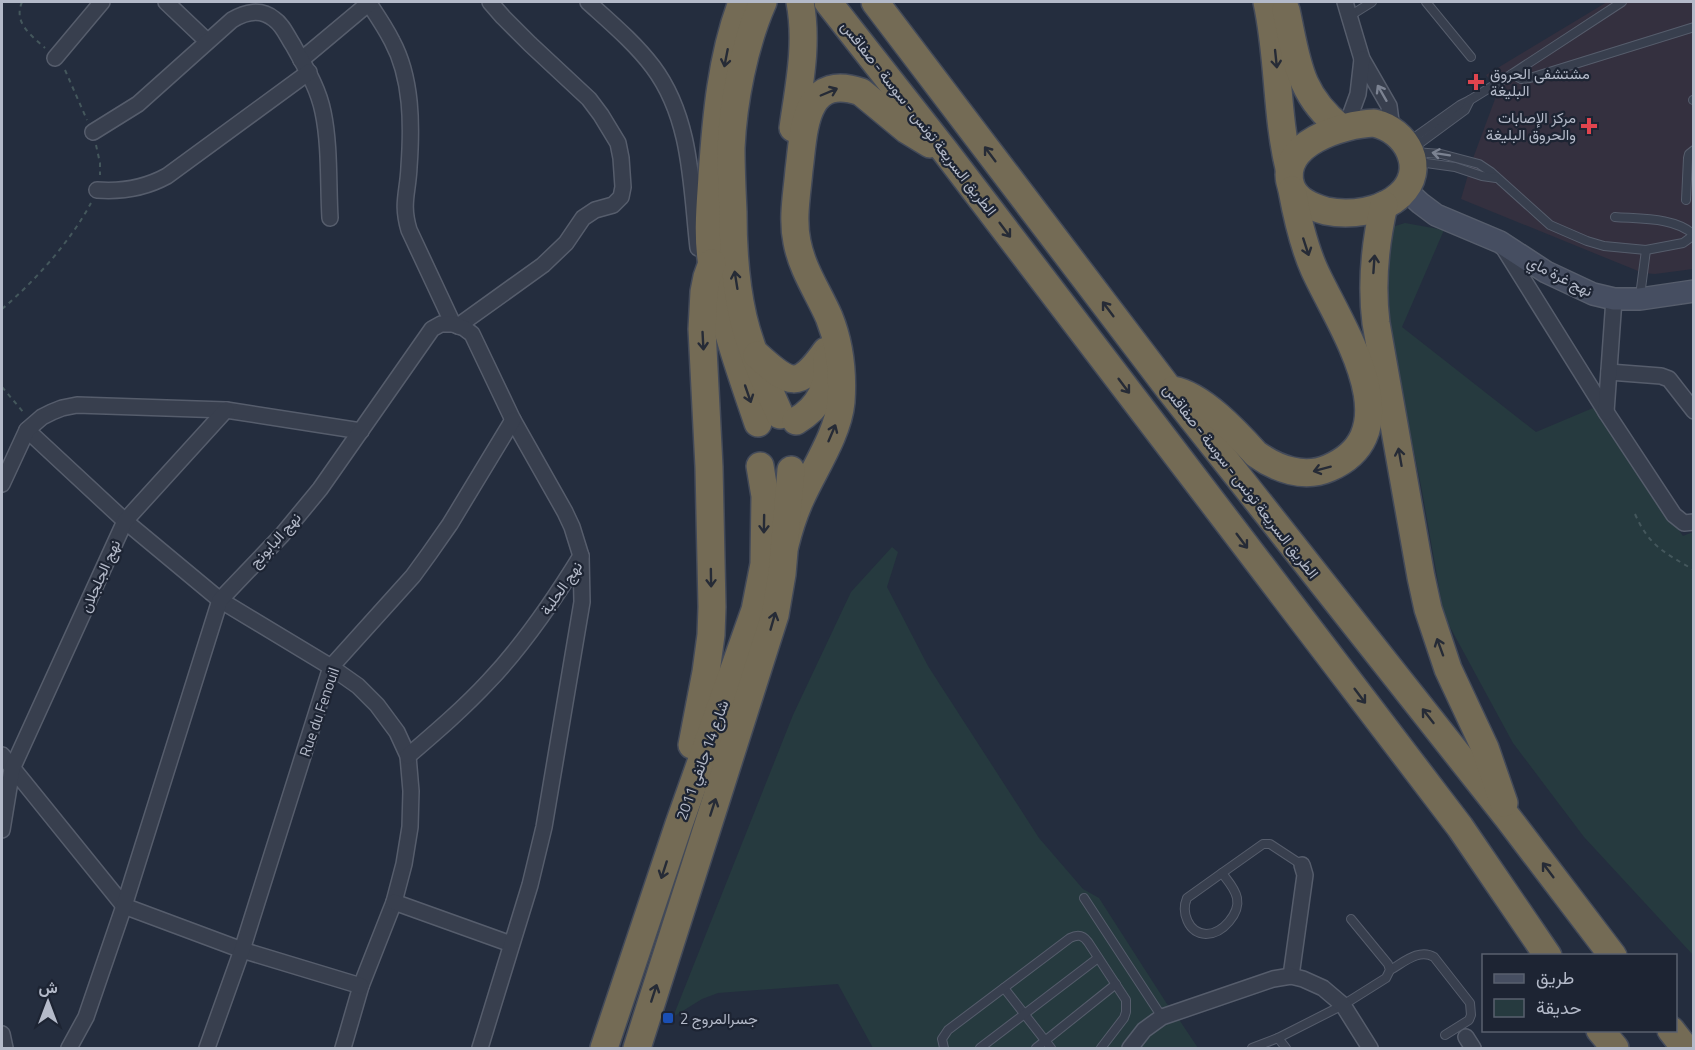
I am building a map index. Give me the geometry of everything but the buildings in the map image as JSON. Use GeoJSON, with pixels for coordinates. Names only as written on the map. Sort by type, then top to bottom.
{"type":"FeatureCollection","features":[{"type":"Feature","properties":{"kind":"highway"},"geometry":{"type":"LineString","coordinates":[[742,2],[730,38],[717,111],[710,203],[710,242],[712,263],[727,327],[778,420]]}},
{"type":"Feature","properties":{"kind":"highway"},"geometry":{"type":"LineString","coordinates":[[763,2],[743,69],[734,116],[731,150],[735,271],[743,316],[753,351],[778,420]]}},
{"type":"Feature","properties":{"kind":"highway"},"geometry":{"type":"LineString","coordinates":[[778,420],[813,409],[824,392],[828,373],[826,351],[818,327],[791,268],[783,230],[783,204],[803,51],[804,30],[800,2]]}},
{"type":"Feature","properties":{"kind":"highway","name":"الطريق السريعة تونس - سوسة - صفاقس"},"geometry":{"type":"LineString","coordinates":[[828,2],[945,151],[1460,827],[1547,954]]}},
{"type":"Feature","properties":{"kind":"highway","name":"الطريق السريعة تونس - سوسة - صفاقس"},"geometry":{"type":"LineString","coordinates":[[875,2],[1169,389],[1508,818],[1611,954]]}},
{"type":"Feature","properties":{"kind":"highway"},"geometry":{"type":"LineString","coordinates":[[1169,389],[1184,392],[1198,399],[1256,454],[1288,470],[1301,472],[1325,470],[1336,465],[1355,449],[1367,427],[1369,415],[1367,390],[1344,328],[1308,253],[1297,213],[1282,133],[1276,54],[1267,2]]}},
{"type":"Feature","properties":{"kind":"highway"},"geometry":{"type":"LineString","coordinates":[[1285,2],[1301,77],[1321,111],[1343,127]]}},
{"type":"Feature","properties":{"kind":"highway"},"geometry":{"type":"LineString","coordinates":[[785,545],[795,513],[835,427],[841,403],[837,343],[828,316],[804,267],[796,240],[795,209],[806,115],[810,106],[824,93],[833,89],[852,89],[861,92],[916,136],[945,151]]}},
{"type":"Feature","properties":{"kind":"highway"},"geometry":{"type":"LineString","coordinates":[[1393,198],[1367,211],[1355,213],[1320,209],[1302,201],[1291,179],[1292,161],[1302,150],[1320,137],[1343,127],[1374,123],[1406,147],[1412,171],[1393,198],[1375,249],[1376,323],[1421,577],[1437,640],[1497,778],[1508,818]]}},
{"type":"Feature","properties":{"kind":"highway"},"geometry":{"type":"LineString","coordinates":[[679,824],[706,672],[711,626],[711,521],[702,329],[704,292],[712,263]]}},
{"type":"Feature","properties":{"kind":"highway"},"geometry":{"type":"LineString","coordinates":[[753,351],[779,375],[795,378],[808,373],[826,351]]}},
{"type":"Feature","properties":{"kind":"highway","name":"شارع 14 جانفي 2011"},"geometry":{"type":"LineString","coordinates":[[604,1048],[760,590],[764,564],[765,506],[760,466],[750,450],[750,440],[753,431],[778,420],[802,427],[806,434],[807,451],[798,465],[791,470],[782,574],[775,615],[636,1048]]}},
{"type":"Feature","properties":{"kind":"highway"},"geometry":{"type":"LineString","coordinates":[[760,466],[775,472],[791,470]]}},
{"type":"Feature","properties":{"kind":"highway"},"geometry":{"type":"LineString","coordinates":[[1673,1032],[1685,1048]]}},
{"type":"Feature","properties":{"kind":"street"},"geometry":{"type":"LineString","coordinates":[[56,57],[102,2]]}},
{"type":"Feature","properties":{"kind":"street"},"geometry":{"type":"LineString","coordinates":[[166,2],[207,41]]}},
{"type":"Feature","properties":{"kind":"street"},"geometry":{"type":"LineString","coordinates":[[97,190],[137,188],[167,176],[305,66],[369,2],[401,61],[407,87],[410,114],[409,168],[404,214],[409,230],[455,325],[472,334],[513,420],[565,512],[575,534],[581,556]]}},
{"type":"Feature","properties":{"kind":"street","name":"نهج البابونج"},"geometry":{"type":"LineString","coordinates":[[69,1048],[86,1017],[124,906],[220,600],[290,526],[320,489],[432,329],[441,324],[455,325],[550,259],[590,213],[613,204],[621,197],[623,187],[618,143],[602,115],[589,99],[530,44],[490,2]]}},
{"type":"Feature","properties":{"kind":"street"},"geometry":{"type":"LineString","coordinates":[[588,2],[642,53],[654,68],[674,102],[688,153],[704,292]]}},
{"type":"Feature","properties":{"kind":"street"},"geometry":{"type":"LineString","coordinates":[[1347,9],[1362,59],[1389,106],[1406,147]]}},
{"type":"Feature","properties":{"kind":"street"},"geometry":{"type":"LineString","coordinates":[[93,132],[138,104],[232,20],[253,11],[265,13],[275,19],[282,28],[305,66],[320,99],[326,126],[330,218]]}},
{"type":"Feature","properties":{"kind":"street"},"geometry":{"type":"LineString","coordinates":[[1343,127],[1358,94],[1362,59]]}},
{"type":"Feature","properties":{"kind":"street","name":"نهج غرة ماي"},"geometry":{"type":"LineString","coordinates":[[1393,198],[1414,212],[1436,215],[1500,242],[1546,272],[1593,294],[1614,299],[1640,299],[1694,291]]}},
{"type":"Feature","properties":{"kind":"street"},"geometry":{"type":"LineString","coordinates":[[1500,242],[1606,412],[1674,515],[1684,523],[1694,522]]}},
{"type":"Feature","properties":{"kind":"street"},"geometry":{"type":"LineString","coordinates":[[1606,412],[1614,299]]}},
{"type":"Feature","properties":{"kind":"street"},"geometry":{"type":"LineString","coordinates":[[1609,372],[1661,376],[1669,379],[1694,411]]}},
{"type":"Feature","properties":{"kind":"street"},"geometry":{"type":"LineString","coordinates":[[2,484],[30,427],[52,412],[77,405],[226,410],[361,431]]}},
{"type":"Feature","properties":{"kind":"street","name":"نهج الجلجلان"},"geometry":{"type":"LineString","coordinates":[[2,830],[12,769],[125,521],[226,410]]}},
{"type":"Feature","properties":{"kind":"street","name":"Rue du Fenouil"},"geometry":{"type":"LineString","coordinates":[[207,1048],[242,950],[331,667],[413,576],[450,524],[513,420]]}},
{"type":"Feature","properties":{"kind":"street"},"geometry":{"type":"LineString","coordinates":[[30,427],[125,521],[220,600],[331,667],[357,686],[377,705],[397,732],[408,756],[411,791],[410,827],[404,864],[394,902],[361,986],[343,1048]]}},
{"type":"Feature","properties":{"kind":"street","name":"نهج الحلبة"},"geometry":{"type":"LineString","coordinates":[[408,756],[450,720],[489,681],[525,639],[581,556]]}},
{"type":"Feature","properties":{"kind":"street","name":"نهج الحلبة"},"geometry":{"type":"LineString","coordinates":[[480,1048],[530,885],[544,827],[582,602],[581,556]]}},
{"type":"Feature","properties":{"kind":"street"},"geometry":{"type":"LineString","coordinates":[[557,594],[571,595],[582,602]]}},
{"type":"Feature","properties":{"kind":"street"},"geometry":{"type":"LineString","coordinates":[[2,755],[124,906],[242,950],[361,986]]}},
{"type":"Feature","properties":{"kind":"street"},"geometry":{"type":"LineString","coordinates":[[1291,976],[1305,875],[1302,865]]}},
{"type":"Feature","properties":{"kind":"street"},"geometry":{"type":"LineString","coordinates":[[394,902],[511,944]]}},
{"type":"Feature","properties":{"kind":"street"},"geometry":{"type":"LineString","coordinates":[[1130,1048],[1144,1030],[1162,1017],[1273,979],[1291,976],[1323,988],[1343,1005],[1370,1048]]}},
{"type":"Feature","properties":{"kind":"street"},"geometry":{"type":"LineString","coordinates":[[2,1034],[5,1048]]}},
{"type":"Feature","properties":{"kind":"lane"},"geometry":{"type":"LineString","coordinates":[[1347,9],[1372,2]]}},
{"type":"Feature","properties":{"kind":"lane"},"geometry":{"type":"LineString","coordinates":[[1426,2],[1471,57]]}},
{"type":"Feature","properties":{"kind":"lane"},"geometry":{"type":"LineString","coordinates":[[1406,147],[1465,110],[1470,100],[1493,84],[1622,2]]}},
{"type":"Feature","properties":{"kind":"lane"},"geometry":{"type":"LineString","coordinates":[[1512,74],[1521,79],[1530,78],[1694,27]]}},
{"type":"Feature","properties":{"kind":"lane"},"geometry":{"type":"LineString","coordinates":[[1406,147],[1441,164],[1496,178],[1550,225],[1604,246],[1646,250],[1683,243],[1694,235],[1683,226],[1670,222],[1615,216]]}},
{"type":"Feature","properties":{"kind":"lane"},"geometry":{"type":"LineString","coordinates":[[1686,200],[1688,158],[1694,150]]}},
{"type":"Feature","properties":{"kind":"lane"},"geometry":{"type":"LineString","coordinates":[[1640,299],[1646,250]]}},
{"type":"Feature","properties":{"kind":"lane"},"geometry":{"type":"LineString","coordinates":[[1222,873],[1234,889],[1237,907],[1234,916],[1218,930],[1206,934],[1194,929],[1184,915],[1187,898],[1222,873],[1263,844],[1266,843],[1302,865]]}},
{"type":"Feature","properties":{"kind":"lane"},"geometry":{"type":"LineString","coordinates":[[1084,898],[1162,1017]]}},
{"type":"Feature","properties":{"kind":"lane"},"geometry":{"type":"LineString","coordinates":[[1351,919],[1389,964],[1390,970]]}},
{"type":"Feature","properties":{"kind":"lane"},"geometry":{"type":"LineString","coordinates":[[944,1048],[942,1039],[946,1033],[1074,936],[1080,935],[1085,938],[1126,1000],[1126,1012],[1101,1048]]}},
{"type":"Feature","properties":{"kind":"lane"},"geometry":{"type":"LineString","coordinates":[[1252,1048],[1278,1038],[1343,1005],[1383,981],[1390,970],[1418,955],[1429,954],[1434,957],[1470,1003],[1472,1009],[1469,1020],[1445,1035]]}},
{"type":"Feature","properties":{"kind":"lane"},"geometry":{"type":"LineString","coordinates":[[980,1048],[1098,958]]}},
{"type":"Feature","properties":{"kind":"lane"},"geometry":{"type":"LineString","coordinates":[[1036,1048],[1116,984]]}},
{"type":"Feature","properties":{"kind":"lane"},"geometry":{"type":"LineString","coordinates":[[1004,988],[1051,1048]]}},
{"type":"Feature","properties":{"kind":"lane"},"geometry":{"type":"LineString","coordinates":[[1278,1038],[1286,1048]]}},
{"type":"Feature","properties":{"kind":"path"},"geometry":{"type":"LineString","coordinates":[[2,309],[36,278],[58,250],[86,212],[100,178],[100,163],[93,132],[67,74],[56,57],[23,27],[20,18],[22,2]]}},
{"type":"Feature","properties":{"kind":"path"},"geometry":{"type":"LineString","coordinates":[[2,387],[30,427]]}},
{"type":"Feature","properties":{"kind":"path"},"geometry":{"type":"LineString","coordinates":[[1635,514],[1645,534],[1657,548],[1694,570]]}},
{"type":"Feature","properties":{"kind":"shaded area","name":"مركز الإصابات والحروق البليغة"},"geometry":{"type":"Polygon","coordinates":[[[1607,2],[1693,2],[1693,269],[1655,274],[1643,273],[1461,199],[1472,161],[1498,91],[1486,75],[1607,2]]]}},
{"type":"Feature","properties":{"kind":"green space"},"geometry":{"type":"Polygon","coordinates":[[[1405,223],[1444,230],[1402,327],[1536,432],[1593,408],[1683,536],[1693,532],[1693,955],[1584,837],[1513,743],[1444,616],[1422,491],[1389,331],[1384,237],[1392,227],[1405,223]]]}},
{"type":"Feature","properties":{"kind":"green space"},"geometry":{"type":"Polygon","coordinates":[[[892,547],[898,552],[887,587],[928,666],[1039,838],[1083,889],[1099,898],[1198,1048],[873,1048],[838,984],[718,993],[702,999],[673,1017],[793,715],[851,592],[892,547]]]}},
{"type":"Feature","properties":{"kind":"place","name":"مشتشفى الحروق البليغة"},"geometry":{"type":"Point","coordinates":[1476,82]}},
{"type":"Feature","properties":{"kind":"place","name":"مركز الإصابات والحروق البليغة"},"geometry":{"type":"Point","coordinates":[1589,126]}},
{"type":"Feature","properties":{"kind":"place","name":"جسرالمروج 2"},"geometry":{"type":"Point","coordinates":[668,1018]}}]}
